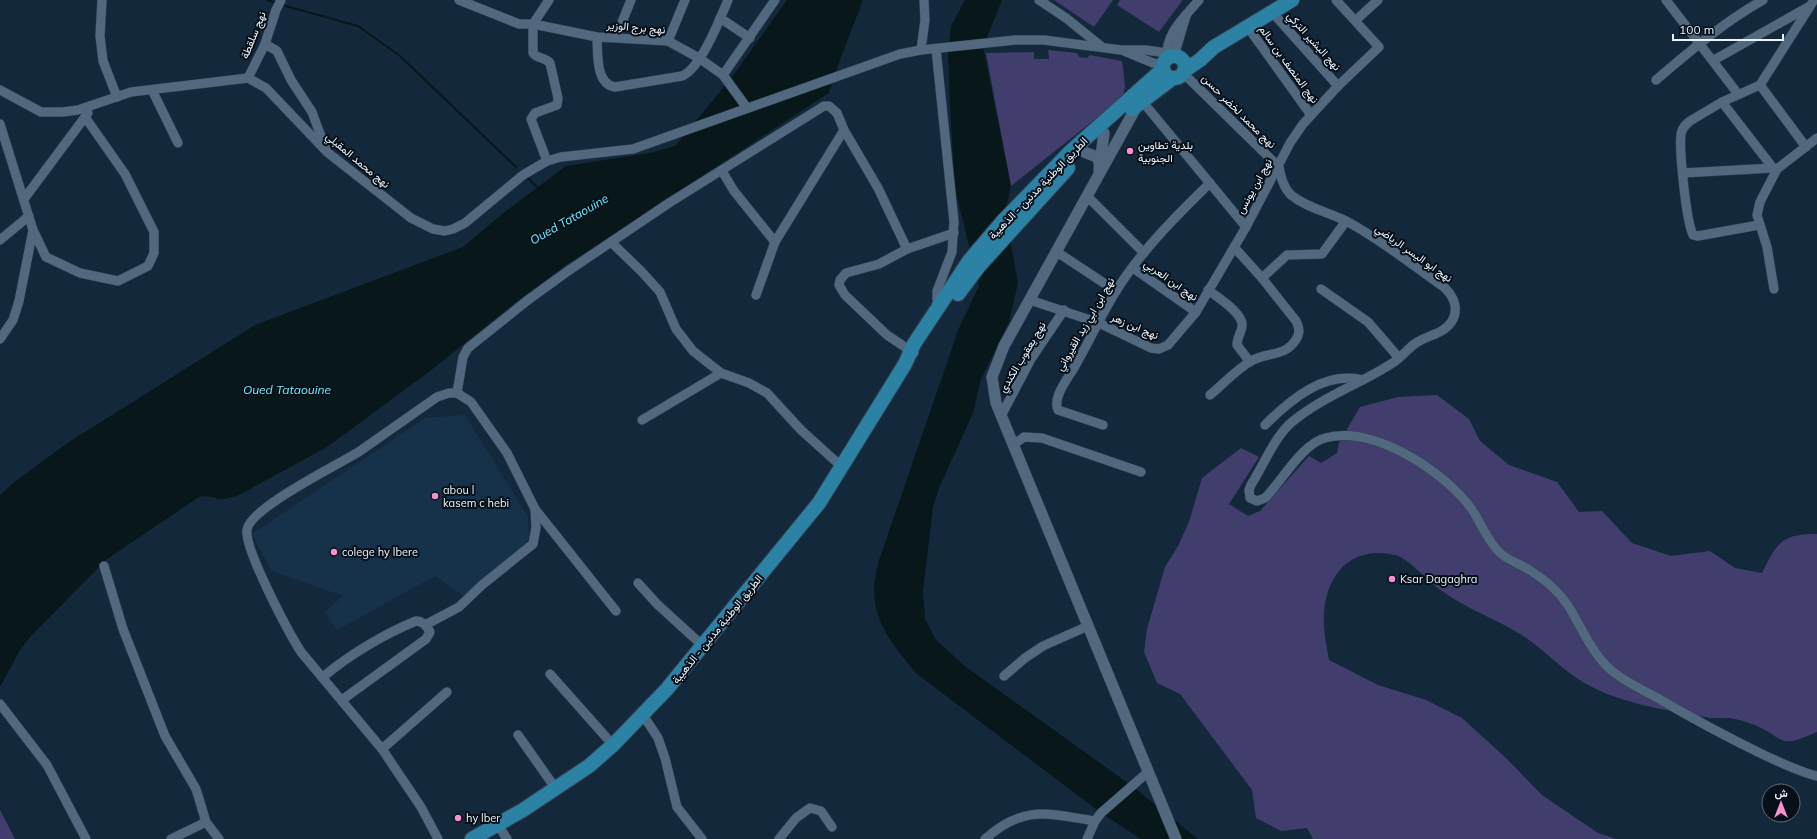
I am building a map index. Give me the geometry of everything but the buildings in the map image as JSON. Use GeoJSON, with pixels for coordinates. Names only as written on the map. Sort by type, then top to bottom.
{"type":"FeatureCollection","features":[{"type":"Feature","properties":{"kind":"main road","name":"الطريق الوطنية مدنين - الذهيبة"},"geometry":{"type":"LineString","coordinates":[[472,839],[498,825],[556,789],[588,766],[613,745],[643,715],[703,646],[819,503],[905,364],[949,299],[970,261],[1003,221],[1173,64],[1200,60],[1214,47],[1292,0]]}},
{"type":"Feature","properties":{"kind":"main road","name":"الطريق الوطنية مدنين - الذهيبة"},"geometry":{"type":"LineString","coordinates":[[1102,130],[1140,102],[1173,64]]}},
{"type":"Feature","properties":{"kind":"main road","name":"الطريق الوطنية مدنين - الذهيبة"},"geometry":{"type":"LineString","coordinates":[[913,352],[937,309],[949,299]]}},
{"type":"Feature","properties":{"kind":"street"},"geometry":{"type":"LineString","coordinates":[[102,0],[100,36],[103,61],[117,97]]}},
{"type":"Feature","properties":{"kind":"street","name":"نهج سلقطة"},"geometry":{"type":"LineString","coordinates":[[248,78],[265,44],[276,10],[281,0]]}},
{"type":"Feature","properties":{"kind":"street","name":"نهج برج الوزير"},"geometry":{"type":"LineString","coordinates":[[459,0],[514,22],[533,24],[597,37],[616,37],[668,42],[699,58],[725,77]]}},
{"type":"Feature","properties":{"kind":"street"},"geometry":{"type":"LineString","coordinates":[[548,162],[531,119],[535,113],[556,105],[558,98],[550,63],[546,59],[538,57],[533,53],[533,24],[549,0]]}},
{"type":"Feature","properties":{"kind":"street"},"geometry":{"type":"LineString","coordinates":[[616,37],[631,0]]}},
{"type":"Feature","properties":{"kind":"street"},"geometry":{"type":"LineString","coordinates":[[668,42],[685,0]]}},
{"type":"Feature","properties":{"kind":"street"},"geometry":{"type":"LineString","coordinates":[[597,37],[604,84],[615,87],[682,76],[691,70],[699,58],[728,0]]}},
{"type":"Feature","properties":{"kind":"street"},"geometry":{"type":"LineString","coordinates":[[747,108],[725,77],[775,0]]}},
{"type":"Feature","properties":{"kind":"street"},"geometry":{"type":"LineString","coordinates":[[1039,0],[1066,18],[1103,47]]}},
{"type":"Feature","properties":{"kind":"street"},"geometry":{"type":"LineString","coordinates":[[1173,64],[1187,14],[1199,0]]}},
{"type":"Feature","properties":{"kind":"street"},"geometry":{"type":"LineString","coordinates":[[1336,0],[1356,20],[1378,0]]}},
{"type":"Feature","properties":{"kind":"street"},"geometry":{"type":"LineString","coordinates":[[1666,0],[1714,60],[1738,94]]}},
{"type":"Feature","properties":{"kind":"street"},"geometry":{"type":"LineString","coordinates":[[1656,80],[1700,42],[1743,11],[1762,0]]}},
{"type":"Feature","properties":{"kind":"street"},"geometry":{"type":"LineString","coordinates":[[921,50],[924,36],[926,2]]}},
{"type":"Feature","properties":{"kind":"street"},"geometry":{"type":"LineString","coordinates":[[1714,60],[1813,3]]}},
{"type":"Feature","properties":{"kind":"street"},"geometry":{"type":"LineString","coordinates":[[1759,225],[1698,236],[1693,235],[1683,173],[1682,128],[1722,102],[1760,85],[1813,3]]}},
{"type":"Feature","properties":{"kind":"street","name":"نهج البشير التركي"},"geometry":{"type":"LineString","coordinates":[[1272,12],[1338,86]]}},
{"type":"Feature","properties":{"kind":"street"},"geometry":{"type":"LineString","coordinates":[[720,18],[750,38]]}},
{"type":"Feature","properties":{"kind":"street","name":"نهج ابن يونس"},"geometry":{"type":"LineString","coordinates":[[1163,348],[1175,338],[1196,312],[1246,227],[1279,167],[1290,143],[1311,115],[1338,86],[1379,47],[1356,20]]}},
{"type":"Feature","properties":{"kind":"street","name":"نهج المنصف بن سالم"},"geometry":{"type":"LineString","coordinates":[[1247,26],[1311,115]]}},
{"type":"Feature","properties":{"kind":"street","name":"نهج محمد المقبلي"},"geometry":{"type":"LineString","coordinates":[[248,78],[266,88],[327,152],[411,218],[433,229],[445,231],[453,229],[465,222],[523,175],[548,162],[561,157],[633,149],[900,54],[921,50],[1016,40],[1044,40],[1121,50],[1153,63],[1173,64]]}},
{"type":"Feature","properties":{"kind":"street"},"geometry":{"type":"LineString","coordinates":[[265,44],[277,51],[291,80],[312,112],[327,152]]}},
{"type":"Feature","properties":{"kind":"street"},"geometry":{"type":"LineString","coordinates":[[936,49],[952,197],[954,233],[949,263],[937,291],[937,309]]}},
{"type":"Feature","properties":{"kind":"street","name":"نهج محمد لخضر حسن"},"geometry":{"type":"LineString","coordinates":[[1173,64],[1279,167]]}},
{"type":"Feature","properties":{"kind":"street"},"geometry":{"type":"LineString","coordinates":[[0,90],[41,112],[63,112],[94,105],[131,92],[248,78]]}},
{"type":"Feature","properties":{"kind":"street"},"geometry":{"type":"LineString","coordinates":[[1760,85],[1806,147]]}},
{"type":"Feature","properties":{"kind":"street"},"geometry":{"type":"LineString","coordinates":[[152,90],[178,143]]}},
{"type":"Feature","properties":{"kind":"street"},"geometry":{"type":"LineString","coordinates":[[1176,839],[1001,416],[993,388],[992,377],[1004,346],[1140,102],[1246,227]]}},
{"type":"Feature","properties":{"kind":"street"},"geometry":{"type":"LineString","coordinates":[[1722,102],[1775,169]]}},
{"type":"Feature","properties":{"kind":"street"},"geometry":{"type":"LineString","coordinates":[[24,199],[94,105]]}},
{"type":"Feature","properties":{"kind":"street"},"geometry":{"type":"LineString","coordinates":[[457,393],[463,357],[468,348],[528,300],[669,203],[824,106],[834,109],[844,130],[878,188],[907,249]]}},
{"type":"Feature","properties":{"kind":"street"},"geometry":{"type":"LineString","coordinates":[[0,124],[33,230],[46,257],[80,273],[112,282],[118,281],[148,266],[154,253],[154,232],[125,174],[85,117]]}},
{"type":"Feature","properties":{"kind":"street"},"geometry":{"type":"LineString","coordinates":[[756,295],[775,242],[844,130]]}},
{"type":"Feature","properties":{"kind":"street"},"geometry":{"type":"LineString","coordinates":[[1097,180],[1100,165],[1102,130]]}},
{"type":"Feature","properties":{"kind":"street"},"geometry":{"type":"LineString","coordinates":[[1774,289],[1767,247],[1759,225],[1758,209],[1775,169],[1817,138]]}},
{"type":"Feature","properties":{"kind":"street"},"geometry":{"type":"LineString","coordinates":[[1077,154],[1097,157],[1100,165]]}},
{"type":"Feature","properties":{"kind":"street","name":"نهج ابو اليسر الرياضي"},"geometry":{"type":"LineString","coordinates":[[1279,167],[1282,182],[1290,194],[1309,206],[1346,221],[1369,235],[1445,288],[1453,299],[1455,314],[1447,327],[1414,344],[1392,364],[1324,399],[1290,424],[1282,432],[1250,485],[1250,498],[1257,501],[1265,498],[1304,452],[1324,438],[1337,436],[1356,437],[1375,440],[1390,446],[1427,468],[1454,490],[1477,516],[1494,546],[1501,554],[1530,570],[1543,580],[1567,604],[1590,646],[1612,671],[1625,681],[1709,728],[1805,773],[1817,776]]}},
{"type":"Feature","properties":{"kind":"street"},"geometry":{"type":"LineString","coordinates":[[1683,173],[1775,169]]}},
{"type":"Feature","properties":{"kind":"street"},"geometry":{"type":"LineString","coordinates":[[722,171],[734,191],[775,242]]}},
{"type":"Feature","properties":{"kind":"street","name":"نهج ابن ابي زيد القيرواني"},"geometry":{"type":"LineString","coordinates":[[1103,425],[1058,410],[1056,406],[1065,382],[1116,291],[1144,253],[1210,183]]}},
{"type":"Feature","properties":{"kind":"street"},"geometry":{"type":"LineString","coordinates":[[1088,197],[1144,253]]}},
{"type":"Feature","properties":{"kind":"street"},"geometry":{"type":"LineString","coordinates":[[0,240],[29,216]]}},
{"type":"Feature","properties":{"kind":"street"},"geometry":{"type":"LineString","coordinates":[[1262,278],[1288,255],[1322,254],[1346,221]]}},
{"type":"Feature","properties":{"kind":"street"},"geometry":{"type":"LineString","coordinates":[[0,338],[13,320],[19,301],[33,230]]}},
{"type":"Feature","properties":{"kind":"street"},"geometry":{"type":"LineString","coordinates":[[913,352],[887,335],[845,295],[839,285],[842,275],[879,264],[907,249],[954,233]]}},
{"type":"Feature","properties":{"kind":"street"},"geometry":{"type":"LineString","coordinates":[[611,242],[660,292],[676,329],[693,352],[721,374],[749,383],[767,393],[801,430],[842,467]]}},
{"type":"Feature","properties":{"kind":"street"},"geometry":{"type":"LineString","coordinates":[[1210,394],[1250,362],[1284,351],[1290,347],[1299,333],[1299,328],[1296,321],[1262,278],[1234,247]]}},
{"type":"Feature","properties":{"kind":"street"},"geometry":{"type":"LineString","coordinates":[[1057,252],[1116,291]]}},
{"type":"Feature","properties":{"kind":"street","name":"نهج ابن العربي"},"geometry":{"type":"LineString","coordinates":[[1133,268],[1196,312]]}},
{"type":"Feature","properties":{"kind":"street"},"geometry":{"type":"LineString","coordinates":[[1321,289],[1368,322],[1399,358]]}},
{"type":"Feature","properties":{"kind":"street"},"geometry":{"type":"LineString","coordinates":[[1208,290],[1233,309],[1241,319],[1243,326],[1238,336],[1237,345],[1250,362]]}},
{"type":"Feature","properties":{"kind":"street","name":"نهج ابن زهر"},"geometry":{"type":"LineString","coordinates":[[1030,300],[1064,310],[1099,323],[1150,348],[1163,348]]}},
{"type":"Feature","properties":{"kind":"street","name":"نهج يعقوب الكندي"},"geometry":{"type":"LineString","coordinates":[[1001,416],[1031,359],[1064,310]]}},
{"type":"Feature","properties":{"kind":"street"},"geometry":{"type":"LineString","coordinates":[[642,420],[721,374]]}},
{"type":"Feature","properties":{"kind":"street"},"geometry":{"type":"LineString","coordinates":[[1265,425],[1282,409],[1314,386],[1325,381],[1340,379],[1363,380]]}},
{"type":"Feature","properties":{"kind":"street"},"geometry":{"type":"LineString","coordinates":[[438,839],[421,807],[382,749],[301,652],[286,628],[248,543],[246,532],[247,526],[293,488],[359,451],[437,397],[449,393],[457,393],[471,402],[507,453],[535,509],[616,611]]}},
{"type":"Feature","properties":{"kind":"street"},"geometry":{"type":"LineString","coordinates":[[1013,445],[1024,437],[1042,438],[1141,472]]}},
{"type":"Feature","properties":{"kind":"street"},"geometry":{"type":"LineString","coordinates":[[425,625],[459,607],[482,585],[530,547],[534,540],[535,509]]}},
{"type":"Feature","properties":{"kind":"street"},"geometry":{"type":"LineString","coordinates":[[104,566],[123,629],[160,725],[169,746],[196,789],[206,822],[219,839]]}},
{"type":"Feature","properties":{"kind":"street"},"geometry":{"type":"LineString","coordinates":[[638,583],[657,604],[703,646]]}},
{"type":"Feature","properties":{"kind":"street"},"geometry":{"type":"LineString","coordinates":[[323,677],[353,654],[413,623],[421,621],[425,625],[430,632],[426,640],[342,700]]}},
{"type":"Feature","properties":{"kind":"street"},"geometry":{"type":"LineString","coordinates":[[1004,676],[1025,658],[1043,646],[1088,626]]}},
{"type":"Feature","properties":{"kind":"street"},"geometry":{"type":"LineString","coordinates":[[550,674],[613,745]]}},
{"type":"Feature","properties":{"kind":"street"},"geometry":{"type":"LineString","coordinates":[[382,749],[447,692]]}},
{"type":"Feature","properties":{"kind":"street"},"geometry":{"type":"LineString","coordinates":[[0,704],[47,765],[86,839]]}},
{"type":"Feature","properties":{"kind":"street"},"geometry":{"type":"LineString","coordinates":[[643,715],[658,738],[665,758],[677,807],[702,839]]}},
{"type":"Feature","properties":{"kind":"street"},"geometry":{"type":"LineString","coordinates":[[518,735],[556,789]]}},
{"type":"Feature","properties":{"kind":"street"},"geometry":{"type":"LineString","coordinates":[[1087,839],[1095,821],[1101,813],[1148,772]]}},
{"type":"Feature","properties":{"kind":"street"},"geometry":{"type":"LineString","coordinates":[[779,839],[796,818],[810,808],[821,811],[832,827]]}},
{"type":"Feature","properties":{"kind":"street"},"geometry":{"type":"LineString","coordinates":[[985,839],[1008,823],[1027,815],[1043,813],[1095,821]]}},
{"type":"Feature","properties":{"kind":"street"},"geometry":{"type":"LineString","coordinates":[[171,839],[206,822]]}},
{"type":"Feature","properties":{"kind":"street"},"geometry":{"type":"LineString","coordinates":[[498,825],[506,839]]}},
{"type":"Feature","properties":{"kind":"shaded area"},"geometry":{"type":"Polygon","coordinates":[[[1054,0],[1113,0],[1094,27],[1054,0]]]}},
{"type":"Feature","properties":{"kind":"shaded area"},"geometry":{"type":"Polygon","coordinates":[[[1120,0],[1182,1],[1159,32],[1117,5],[1120,0]]]}},
{"type":"Feature","properties":{"kind":"shaded area"},"geometry":{"type":"Polygon","coordinates":[[[1048,50],[1077,53],[1079,57],[1087,58],[1090,55],[1122,61],[1125,86],[1123,97],[1011,186],[986,53],[1034,52],[1034,59],[1049,59],[1048,50]]]}},
{"type":"Feature","properties":{"kind":"shaded area"},"geometry":{"type":"Polygon","coordinates":[[[1437,395],[1469,419],[1480,441],[1509,465],[1557,482],[1579,512],[1602,511],[1632,543],[1671,556],[1710,551],[1735,568],[1762,573],[1772,554],[1782,542],[1795,536],[1817,534],[1817,732],[1793,741],[1785,741],[1758,726],[1739,720],[1729,718],[1710,718],[1666,710],[1635,703],[1607,694],[1575,677],[1525,637],[1452,598],[1401,557],[1380,553],[1367,554],[1355,558],[1345,565],[1330,585],[1324,613],[1325,636],[1329,660],[1378,685],[1426,700],[1462,718],[1506,758],[1542,795],[1598,833],[1616,839],[1313,839],[1307,828],[1281,831],[1256,818],[1252,790],[1180,694],[1157,683],[1144,652],[1147,629],[1165,567],[1178,546],[1189,522],[1202,478],[1241,448],[1259,457],[1229,504],[1248,516],[1260,511],[1309,456],[1321,463],[1337,453],[1339,443],[1360,407],[1398,397],[1437,395]]]}},
{"type":"Feature","properties":{"kind":"shaded area","name":"abou l kasem c hebi"},"geometry":{"type":"Polygon","coordinates":[[[465,415],[528,517],[529,543],[465,597],[435,576],[337,630],[324,613],[343,596],[272,571],[252,534],[425,418],[465,415]]]}},
{"type":"Feature","properties":{"kind":"shaded area"},"geometry":{"type":"Polygon","coordinates":[[[0,810],[15,839],[0,839],[0,810]]]}},
{"type":"Feature","properties":{"kind":"water","name":"Oued Tataouine"},"geometry":{"type":"Polygon","coordinates":[[[787,0],[863,0],[835,73],[829,93],[563,267],[516,302],[430,371],[327,447],[239,495],[224,499],[207,496],[199,497],[107,559],[31,636],[20,650],[0,687],[0,495],[17,480],[69,442],[255,325],[463,247],[502,214],[566,166],[650,153],[675,146],[732,77],[787,0]]]}},
{"type":"Feature","properties":{"kind":"water"},"geometry":{"type":"Polygon","coordinates":[[[965,0],[1002,0],[983,47],[1011,186],[1005,212],[1018,283],[1009,322],[981,379],[973,413],[939,488],[933,507],[923,591],[925,619],[936,640],[966,667],[1132,786],[1198,839],[1141,839],[1101,813],[917,674],[887,635],[877,613],[874,582],[878,563],[959,328],[979,286],[955,189],[950,107],[948,50],[951,26],[965,0]]]}},
{"type":"Feature","properties":{"kind":"waterway"},"geometry":{"type":"LineString","coordinates":[[267,0],[276,3]]}},
{"type":"Feature","properties":{"kind":"waterway"},"geometry":{"type":"LineString","coordinates":[[282,5],[358,26],[400,56],[516,167]]}},
{"type":"Feature","properties":{"kind":"waterway"},"geometry":{"type":"LineString","coordinates":[[526,176],[540,190]]}},
{"type":"Feature","properties":{"kind":"place","name":"بلدية تطاوين الجنوبية"},"geometry":{"type":"Point","coordinates":[1130,151]}},
{"type":"Feature","properties":{"kind":"place","name":"abou l kasem c hebi"},"geometry":{"type":"Point","coordinates":[435,496]}},
{"type":"Feature","properties":{"kind":"place","name":"colege hy lbere"},"geometry":{"type":"Point","coordinates":[334,552]}},
{"type":"Feature","properties":{"kind":"place","name":"Ksar Dagaghra"},"geometry":{"type":"Point","coordinates":[1392,579]}},
{"type":"Feature","properties":{"kind":"place","name":"hy lber"},"geometry":{"type":"Point","coordinates":[458,818]}}]}
